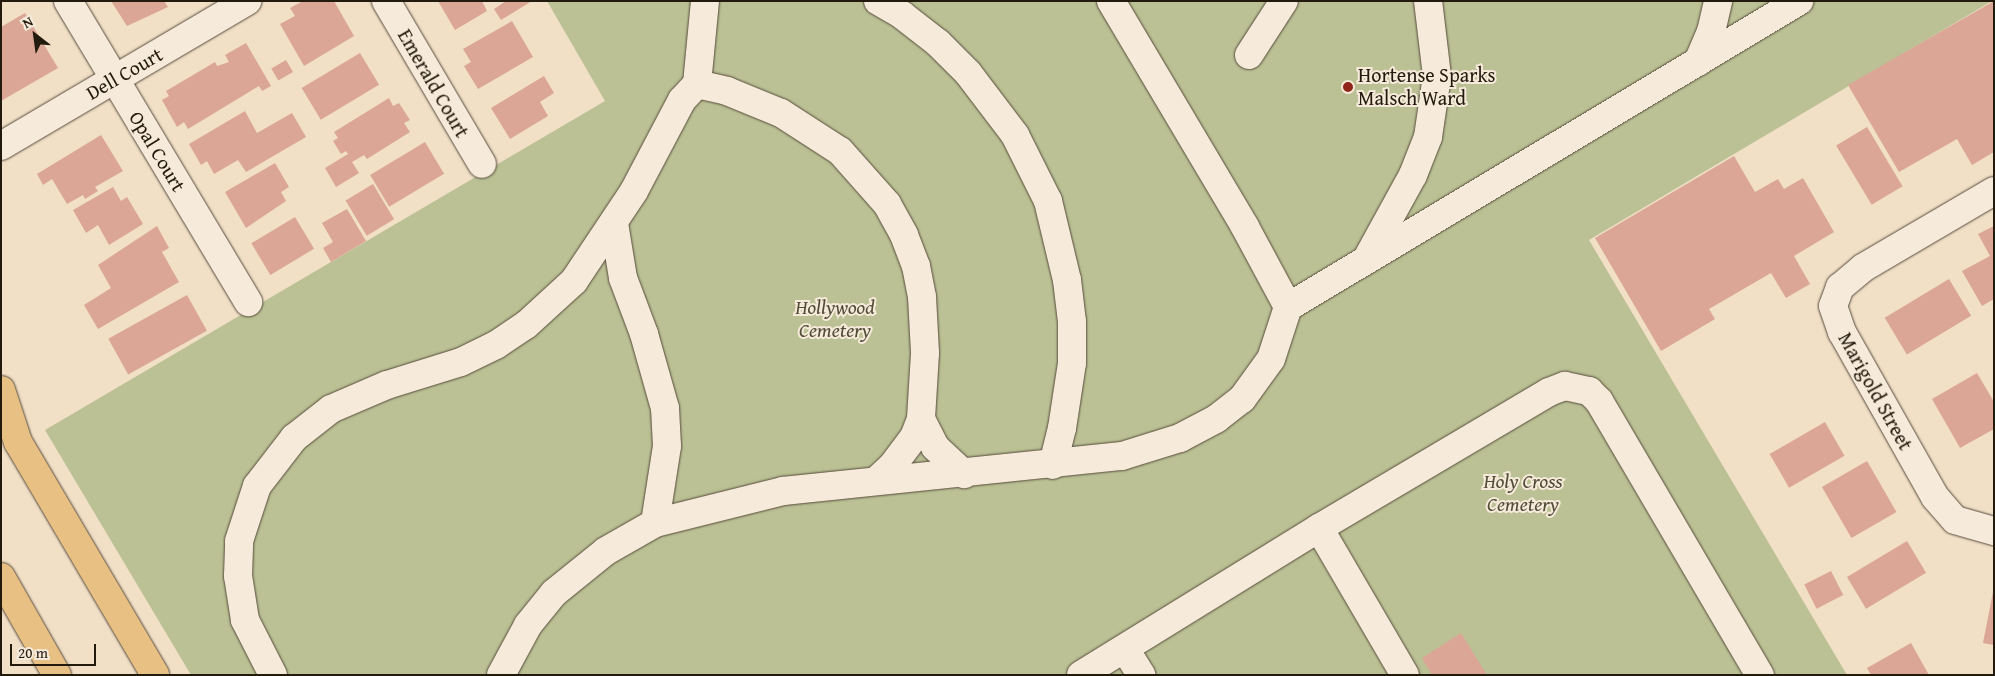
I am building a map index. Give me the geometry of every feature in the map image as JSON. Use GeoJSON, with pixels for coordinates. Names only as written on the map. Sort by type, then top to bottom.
{"type":"FeatureCollection","features":[{"type":"Feature","properties":{"kind":"main road"},"geometry":{"type":"LineString","coordinates":[[1,390],[18,442],[155,675]]}},
{"type":"Feature","properties":{"kind":"main road"},"geometry":{"type":"LineString","coordinates":[[1,576],[58,675]]}},
{"type":"Feature","properties":{"kind":"street","name":"Opal Court"},"geometry":{"type":"LineString","coordinates":[[68,1],[248,302]]}},
{"type":"Feature","properties":{"kind":"street","name":"Dell Court"},"geometry":{"type":"LineString","coordinates":[[1,146],[247,1]]}},
{"type":"Feature","properties":{"kind":"street","name":"Emerald Court"},"geometry":{"type":"LineString","coordinates":[[386,1],[482,164]]}},
{"type":"Feature","properties":{"kind":"street"},"geometry":{"type":"LineString","coordinates":[[273,675],[245,620],[238,559],[246,513],[257,486],[273,461],[294,438],[331,409],[387,386],[461,362],[496,345],[526,325],[574,281],[614,223],[682,100],[697,84],[705,1]]}},
{"type":"Feature","properties":{"kind":"street"},"geometry":{"type":"LineString","coordinates":[[878,1],[902,15],[938,43],[968,73],[1014,135],[1048,201],[1067,280],[1072,322],[1072,363],[1062,428],[1053,465]]}},
{"type":"Feature","properties":{"kind":"street"},"geometry":{"type":"LineString","coordinates":[[1111,1],[1245,227],[1288,308]]}},
{"type":"Feature","properties":{"kind":"street"},"geometry":{"type":"LineString","coordinates":[[1249,54],[1284,1]]}},
{"type":"Feature","properties":{"kind":"street"},"geometry":{"type":"LineString","coordinates":[[1368,257],[1414,176],[1428,137],[1437,76],[1428,1]]}},
{"type":"Feature","properties":{"kind":"street"},"geometry":{"type":"LineString","coordinates":[[1698,62],[1711,32],[1718,1]]}},
{"type":"Feature","properties":{"kind":"street"},"geometry":{"type":"LineString","coordinates":[[501,675],[528,625],[554,593],[606,551],[655,523],[783,491],[877,480],[1053,465],[1140,451],[1180,438],[1216,419],[1242,399],[1271,359],[1288,308],[1368,257],[1799,1]]}},
{"type":"Feature","properties":{"kind":"street"},"geometry":{"type":"LineString","coordinates":[[697,84],[727,91],[808,128],[840,151],[887,204],[916,266],[922,297],[925,352],[921,419],[914,436],[892,467],[877,480]]}},
{"type":"Feature","properties":{"kind":"street","name":"Marigold Street"},"geometry":{"type":"LineString","coordinates":[[1994,191],[1863,268],[1840,287],[1834,306],[1842,332],[1935,497],[1955,520],[1994,531]]}},
{"type":"Feature","properties":{"kind":"street"},"geometry":{"type":"LineString","coordinates":[[614,223],[629,298],[644,334],[666,408],[667,446],[655,523]]}},
{"type":"Feature","properties":{"kind":"street"},"geometry":{"type":"LineString","coordinates":[[574,281],[589,278],[612,283],[629,298]]}},
{"type":"Feature","properties":{"kind":"street"},"geometry":{"type":"LineString","coordinates":[[1081,675],[1319,528],[1549,392],[1565,386],[1579,387],[1599,401],[1760,675]]}},
{"type":"Feature","properties":{"kind":"street"},"geometry":{"type":"LineString","coordinates":[[921,419],[935,447],[964,474]]}},
{"type":"Feature","properties":{"kind":"street"},"geometry":{"type":"LineString","coordinates":[[1319,528],[1405,675]]}},
{"type":"Feature","properties":{"kind":"street"},"geometry":{"type":"LineString","coordinates":[[1125,648],[1141,675]]}},
{"type":"Feature","properties":{"kind":"green space","name":"Hollywood Cemetery"},"geometry":{"type":"Polygon","coordinates":[[[547,1],[1992,1],[1589,240],[1847,675],[191,675],[45,430],[605,101],[547,1]]]}},
{"type":"Feature","properties":{"kind":"building"},"geometry":{"type":"Polygon","coordinates":[[[111,1],[164,1],[168,7],[127,26],[111,1]]]}},
{"type":"Feature","properties":{"kind":"building"},"geometry":{"type":"Polygon","coordinates":[[[303,1],[334,1],[354,36],[304,66],[280,24],[295,16],[290,8],[303,1]]]}},
{"type":"Feature","properties":{"kind":"building"},"geometry":{"type":"Polygon","coordinates":[[[438,1],[482,1],[487,11],[455,30],[438,1]]]}},
{"type":"Feature","properties":{"kind":"building"},"geometry":{"type":"Polygon","coordinates":[[[506,1],[532,1],[501,20],[494,9],[506,1]]]}},
{"type":"Feature","properties":{"kind":"building"},"geometry":{"type":"Polygon","coordinates":[[[1994,1],[1994,152],[1972,165],[1957,139],[1899,172],[1848,85],[1994,1]]]}},
{"type":"Feature","properties":{"kind":"building"},"geometry":{"type":"Polygon","coordinates":[[[25,13],[58,68],[1,101],[1,27],[25,13]]]}},
{"type":"Feature","properties":{"kind":"building"},"geometry":{"type":"Polygon","coordinates":[[[512,21],[533,57],[478,89],[464,66],[471,62],[463,49],[512,21]]]}},
{"type":"Feature","properties":{"kind":"building"},"geometry":{"type":"Polygon","coordinates":[[[246,43],[271,86],[262,91],[259,86],[188,129],[184,122],[177,127],[162,100],[169,96],[166,91],[215,62],[217,66],[229,62],[225,55],[246,43]]]}},
{"type":"Feature","properties":{"kind":"building"},"geometry":{"type":"Polygon","coordinates":[[[360,53],[379,85],[321,120],[302,88],[360,53]]]}},
{"type":"Feature","properties":{"kind":"building"},"geometry":{"type":"Polygon","coordinates":[[[286,60],[293,72],[278,81],[271,68],[286,60]]]}},
{"type":"Feature","properties":{"kind":"building"},"geometry":{"type":"Polygon","coordinates":[[[544,76],[554,93],[540,102],[548,116],[510,139],[491,108],[544,76]]]}},
{"type":"Feature","properties":{"kind":"building"},"geometry":{"type":"Polygon","coordinates":[[[389,98],[393,106],[399,103],[410,120],[404,123],[410,132],[367,159],[364,155],[352,162],[359,173],[336,187],[325,168],[348,154],[346,151],[341,154],[333,141],[338,138],[334,132],[389,98]]]}},
{"type":"Feature","properties":{"kind":"building"},"geometry":{"type":"Polygon","coordinates":[[[245,111],[257,133],[292,113],[306,137],[246,172],[238,160],[214,174],[207,161],[201,165],[189,144],[245,111]]]}},
{"type":"Feature","properties":{"kind":"building"},"geometry":{"type":"Polygon","coordinates":[[[1867,127],[1903,186],[1872,205],[1836,146],[1867,127]]]}},
{"type":"Feature","properties":{"kind":"building"},"geometry":{"type":"Polygon","coordinates":[[[101,135],[123,171],[95,187],[98,191],[85,199],[83,195],[67,204],[52,179],[43,185],[37,174],[101,135]]]}},
{"type":"Feature","properties":{"kind":"building"},"geometry":{"type":"Polygon","coordinates":[[[425,142],[444,174],[389,207],[370,175],[425,142]]]}},
{"type":"Feature","properties":{"kind":"building"},"geometry":{"type":"Polygon","coordinates":[[[1734,156],[1755,192],[1778,179],[1784,189],[1803,178],[1834,232],[1794,256],[1810,284],[1786,298],[1771,273],[1709,309],[1715,319],[1661,351],[1595,238],[1734,156]]]}},
{"type":"Feature","properties":{"kind":"building"},"geometry":{"type":"Polygon","coordinates":[[[275,163],[289,187],[281,192],[286,201],[246,228],[225,192],[275,163]]]}},
{"type":"Feature","properties":{"kind":"building"},"geometry":{"type":"Polygon","coordinates":[[[373,184],[394,219],[367,236],[346,200],[373,184]]]}},
{"type":"Feature","properties":{"kind":"building"},"geometry":{"type":"Polygon","coordinates":[[[113,187],[121,201],[127,197],[143,224],[109,245],[98,225],[86,233],[73,210],[113,187]]]}},
{"type":"Feature","properties":{"kind":"building"},"geometry":{"type":"Polygon","coordinates":[[[347,209],[366,241],[331,262],[323,248],[333,242],[322,223],[347,209]]]}},
{"type":"Feature","properties":{"kind":"building"},"geometry":{"type":"Polygon","coordinates":[[[295,217],[314,249],[270,275],[251,243],[295,217]]]}},
{"type":"Feature","properties":{"kind":"building"},"geometry":{"type":"Polygon","coordinates":[[[157,226],[169,248],[162,252],[179,282],[98,329],[84,305],[111,288],[98,265],[157,226]]]}},
{"type":"Feature","properties":{"kind":"building"},"geometry":{"type":"Polygon","coordinates":[[[1994,226],[1994,299],[1982,306],[1962,271],[1990,256],[1978,234],[1994,226]]]}},
{"type":"Feature","properties":{"kind":"building"},"geometry":{"type":"Polygon","coordinates":[[[1949,279],[1971,316],[1907,354],[1885,318],[1949,279]]]}},
{"type":"Feature","properties":{"kind":"building"},"geometry":{"type":"Polygon","coordinates":[[[187,295],[207,331],[128,374],[108,339],[187,295]]]}},
{"type":"Feature","properties":{"kind":"building"},"geometry":{"type":"Polygon","coordinates":[[[1977,373],[1994,402],[1994,429],[1960,448],[1932,399],[1977,373]]]}},
{"type":"Feature","properties":{"kind":"building"},"geometry":{"type":"Polygon","coordinates":[[[1825,422],[1844,456],[1789,488],[1770,454],[1825,422]]]}},
{"type":"Feature","properties":{"kind":"building"},"geometry":{"type":"Polygon","coordinates":[[[1867,461],[1896,512],[1851,538],[1822,487],[1867,461]]]}},
{"type":"Feature","properties":{"kind":"building"},"geometry":{"type":"Polygon","coordinates":[[[1907,541],[1926,573],[1866,609],[1847,577],[1907,541]]]}},
{"type":"Feature","properties":{"kind":"building"},"geometry":{"type":"Polygon","coordinates":[[[1831,571],[1843,595],[1817,609],[1804,585],[1831,571]]]}},
{"type":"Feature","properties":{"kind":"building"},"geometry":{"type":"Polygon","coordinates":[[[1994,592],[1994,645],[1983,643],[1994,592]]]}},
{"type":"Feature","properties":{"kind":"building"},"geometry":{"type":"Polygon","coordinates":[[[1461,633],[1487,675],[1432,675],[1422,658],[1461,633]]]}},
{"type":"Feature","properties":{"kind":"building"},"geometry":{"type":"Polygon","coordinates":[[[1911,643],[1929,675],[1871,675],[1867,668],[1911,643]]]}},
{"type":"Feature","properties":{"kind":"place","name":"Hortense Sparks Malsch Ward"},"geometry":{"type":"Point","coordinates":[1348,87]}},
{"type":"Feature","properties":{"kind":"park label","name":"Holy Cross Cemetery"},"geometry":{"type":"Point","coordinates":[1523,492]}}]}
